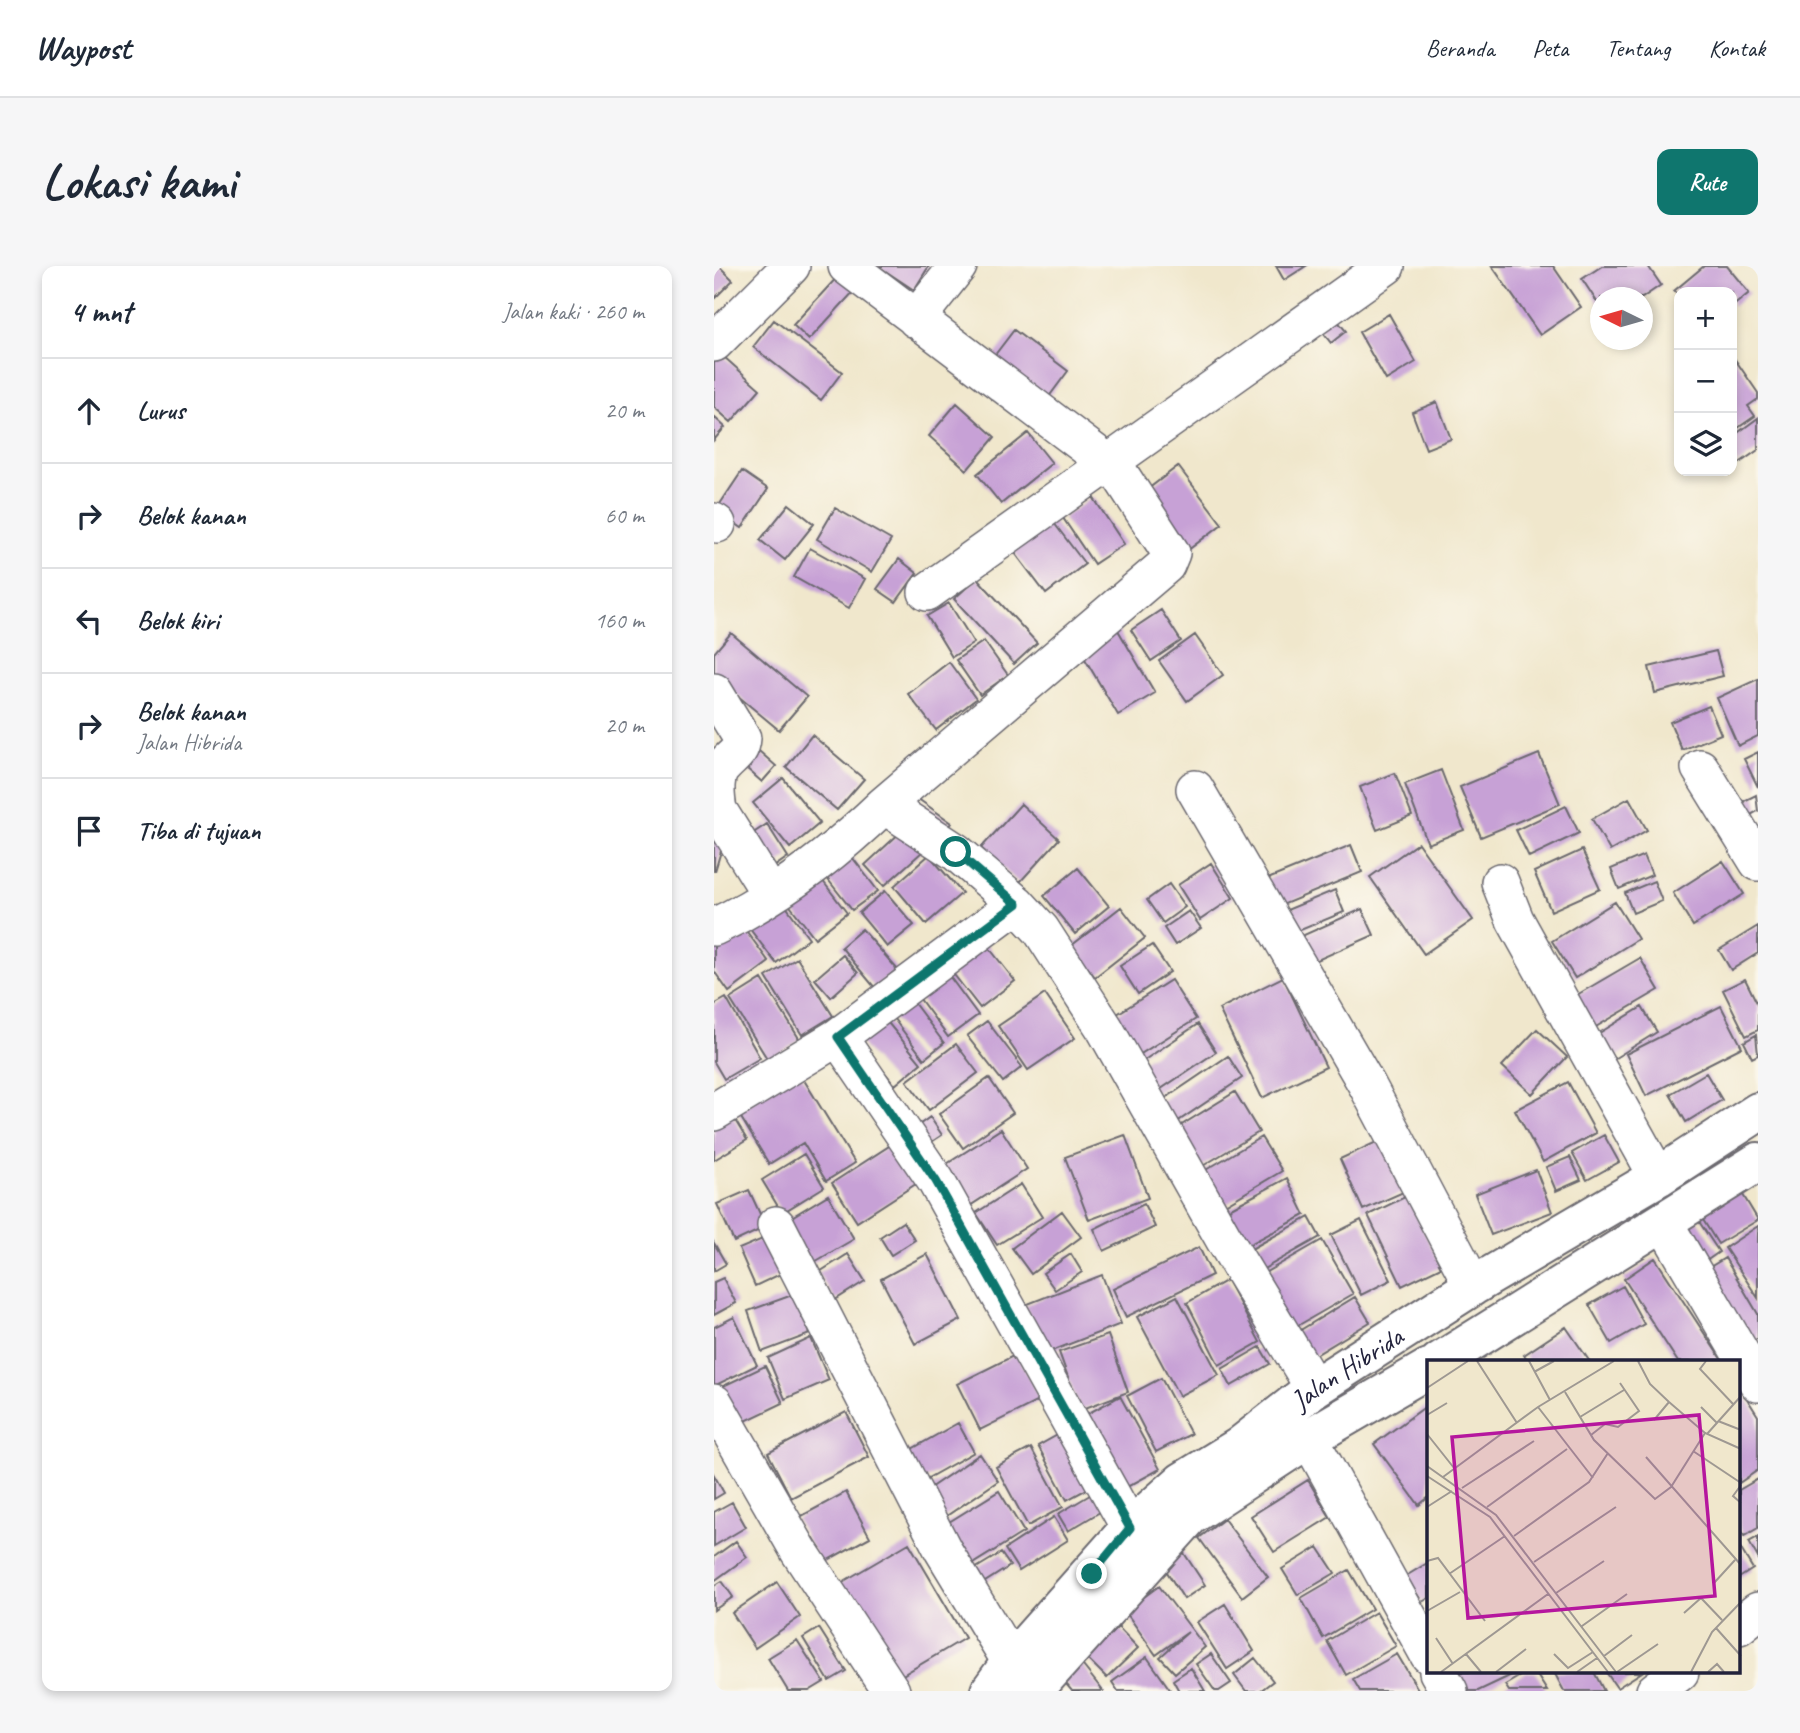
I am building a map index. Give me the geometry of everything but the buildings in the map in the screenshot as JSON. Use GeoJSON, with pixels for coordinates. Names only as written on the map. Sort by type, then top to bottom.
{"type":"FeatureCollection","features":[{"type":"Feature","properties":{"kind":"main road","name":"Jalan Hibrida"},"geometry":{"type":"LineString","coordinates":[[1011,1681],[1130,1528],[1182,1482],[1239,1447],[1314,1388],[1473,1286],[1658,1177],[1758,1112]]}},
{"type":"Feature","properties":{"kind":"main road"},"geometry":{"type":"LineString","coordinates":[[1441,1307],[1452,1354],[1758,1162]]}},
{"type":"Feature","properties":{"kind":"main road"},"geometry":{"type":"LineString","coordinates":[[1011,1681],[1190,1516],[1309,1438],[1427,1369]]}},
{"type":"Feature","properties":{"kind":"street"},"geometry":{"type":"LineString","coordinates":[[714,343],[791,266]]}},
{"type":"Feature","properties":{"kind":"street"},"geometry":{"type":"LineString","coordinates":[[714,927],[800,878],[1170,560],[1169,547],[1121,476],[1108,463],[847,266]]}},
{"type":"Feature","properties":{"kind":"street"},"geometry":{"type":"LineString","coordinates":[[916,319],[958,266]]}},
{"type":"Feature","properties":{"kind":"street"},"geometry":{"type":"LineString","coordinates":[[927,592],[1386,266]]}},
{"type":"Feature","properties":{"kind":"street"},"geometry":{"type":"LineString","coordinates":[[714,692],[742,738],[738,753],[720,770],[716,797],[718,810],[771,895]]}},
{"type":"Feature","properties":{"kind":"street"},"geometry":{"type":"LineString","coordinates":[[1700,768],[1758,862]]}},
{"type":"Feature","properties":{"kind":"street"},"geometry":{"type":"LineString","coordinates":[[1195,789],[1367,1085],[1473,1286]]}},
{"type":"Feature","properties":{"kind":"street"},"geometry":{"type":"LineString","coordinates":[[884,805],[956,852],[1017,904],[1041,930],[1105,1029],[1224,1239],[1314,1388]]}},
{"type":"Feature","properties":{"kind":"street"},"geometry":{"type":"LineString","coordinates":[[1500,882],[1515,920],[1658,1177]]}},
{"type":"Feature","properties":{"kind":"street"},"geometry":{"type":"LineString","coordinates":[[714,1112],[838,1037],[1017,904]]}},
{"type":"Feature","properties":{"kind":"street"},"geometry":{"type":"LineString","coordinates":[[838,1037],[936,1181],[1130,1528]]}},
{"type":"Feature","properties":{"kind":"street"},"geometry":{"type":"LineString","coordinates":[[1664,1223],[1758,1383]]}},
{"type":"Feature","properties":{"kind":"street"},"geometry":{"type":"LineString","coordinates":[[776,1225],[1011,1681]]}},
{"type":"Feature","properties":{"kind":"street"},"geometry":{"type":"LineString","coordinates":[[714,1403],[799,1550],[891,1691]]}},
{"type":"Feature","properties":{"kind":"street"},"geometry":{"type":"LineString","coordinates":[[1309,1438],[1427,1651]]}},
{"type":"Feature","properties":{"kind":"street"},"geometry":{"type":"LineString","coordinates":[[1741,1624],[1758,1611]]}},
{"type":"Feature","properties":{"kind":"street"},"geometry":{"type":"LineString","coordinates":[[1439,1674],[1449,1691]]}},
{"type":"Feature","properties":{"kind":"street"},"geometry":{"type":"LineString","coordinates":[[1655,1691],[1677,1674]]}},
{"type":"Feature","properties":{"kind":"route"},"geometry":{"type":"LineString","coordinates":[[956,852],[1017,904],[838,1037],[936,1181],[1130,1528],[1092,1574]]}}]}
